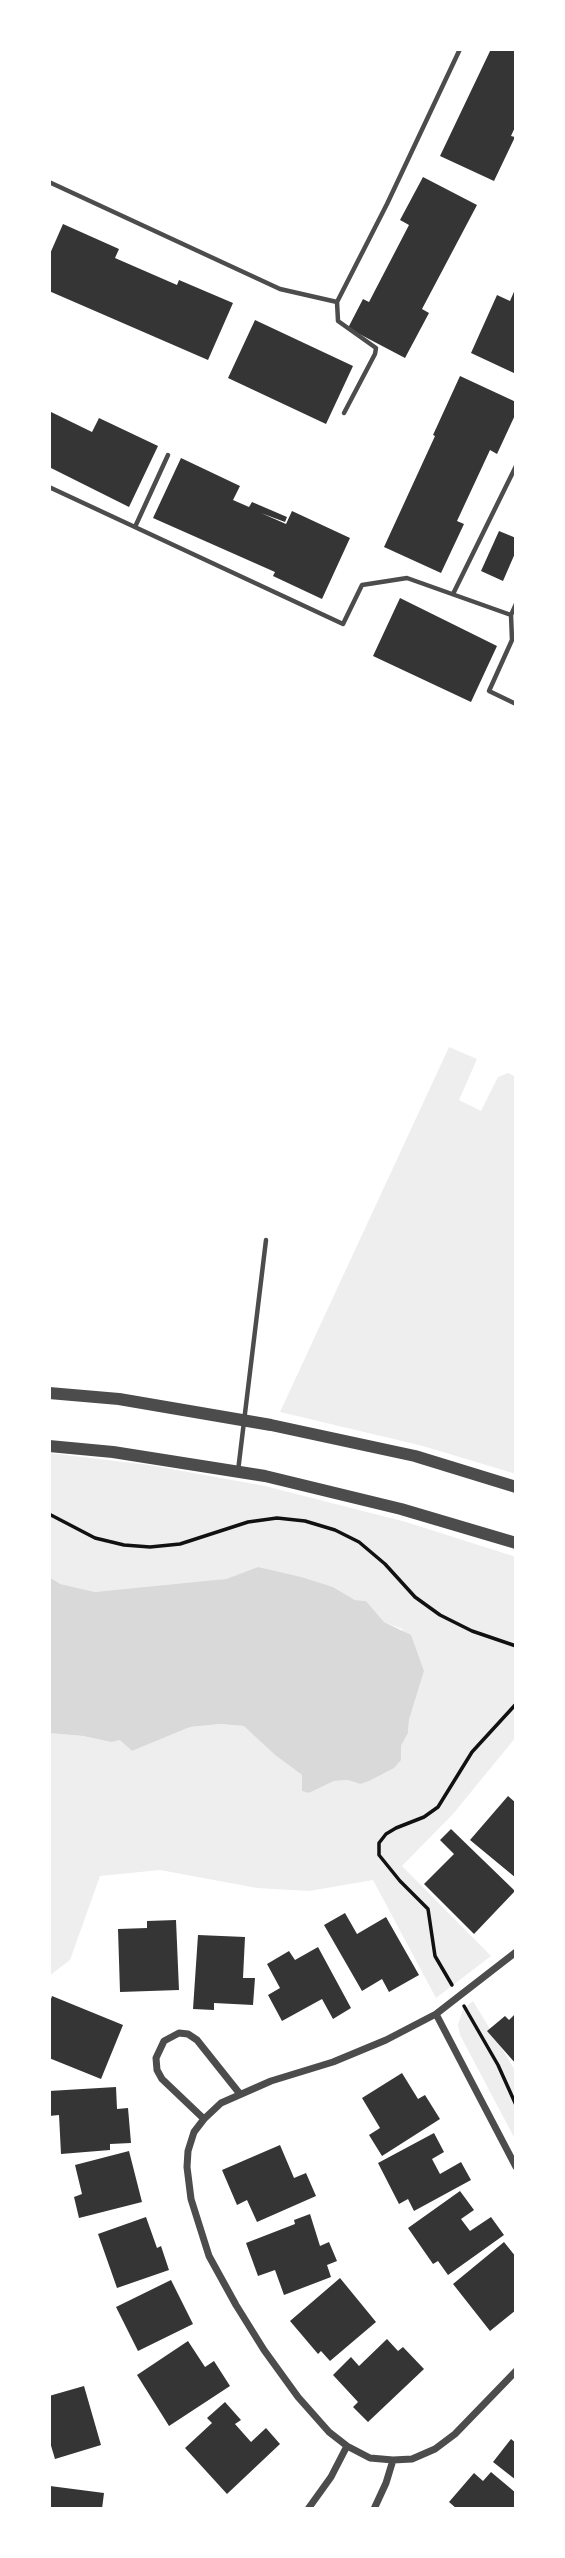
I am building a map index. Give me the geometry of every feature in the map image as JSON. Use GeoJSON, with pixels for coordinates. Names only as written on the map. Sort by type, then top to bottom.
{"type":"FeatureCollection","features":[{"type":"Feature","properties":{"kind":"street"},"geometry":{"type":"LineString","coordinates":[[49,1393],[119,1399],[245,1420],[415,1457],[516,1486]]}},
{"type":"Feature","properties":{"kind":"street"},"geometry":{"type":"LineString","coordinates":[[49,1446],[113,1452],[238,1472],[401,1509],[516,1543]]}},
{"type":"Feature","properties":{"kind":"street"},"geometry":{"type":"LineString","coordinates":[[516,1952],[436,2014],[386,2040],[333,2062],[271,2081],[221,2103],[194,2132],[188,2151],[187,2167],[191,2199],[209,2256],[236,2305],[285,2378],[329,2432],[346,2446],[370,2458],[393,2460],[412,2459],[435,2449],[455,2434],[516,2371]]}},
{"type":"Feature","properties":{"kind":"street"},"geometry":{"type":"LineString","coordinates":[[436,2014],[516,2167]]}},
{"type":"Feature","properties":{"kind":"street"},"geometry":{"type":"LineString","coordinates":[[204,2119],[162,2079],[157,2070],[156,2058],[164,2041],[179,2034],[188,2034],[197,2040],[240,2094]]}},
{"type":"Feature","properties":{"kind":"street"},"geometry":{"type":"LineString","coordinates":[[308,2509],[331,2477],[346,2446]]}},
{"type":"Feature","properties":{"kind":"street"},"geometry":{"type":"LineString","coordinates":[[373,2509],[386,2483],[393,2460]]}},
{"type":"Feature","properties":{"kind":"lane"},"geometry":{"type":"LineString","coordinates":[[344,413],[376,348],[338,321],[337,302],[387,204],[460,49]]}},
{"type":"Feature","properties":{"kind":"lane"},"geometry":{"type":"LineString","coordinates":[[49,183],[280,289],[337,302]]}},
{"type":"Feature","properties":{"kind":"lane"},"geometry":{"type":"LineString","coordinates":[[135,527],[168,455]]}},
{"type":"Feature","properties":{"kind":"lane"},"geometry":{"type":"LineString","coordinates":[[453,594],[516,466]]}},
{"type":"Feature","properties":{"kind":"lane"},"geometry":{"type":"LineString","coordinates":[[49,487],[344,624],[362,585],[407,578],[510,615]]}},
{"type":"Feature","properties":{"kind":"lane"},"geometry":{"type":"LineString","coordinates":[[516,604],[510,615],[512,640],[489,691],[516,704]]}},
{"type":"Feature","properties":{"kind":"lane"},"geometry":{"type":"LineString","coordinates":[[238,1472],[266,1240]]}},
{"type":"Feature","properties":{"kind":"path"},"geometry":{"type":"LineString","coordinates":[[49,1514],[95,1538],[124,1545],[150,1547],[180,1544],[248,1522],[277,1518],[305,1521],[335,1530],[359,1542],[385,1564],[415,1597],[440,1615],[472,1631],[516,1646]]}},
{"type":"Feature","properties":{"kind":"path"},"geometry":{"type":"LineString","coordinates":[[516,1704],[472,1752],[438,1807],[424,1817],[386,1834],[379,1843],[379,1854],[400,1881],[428,1909],[435,1956],[498,2064],[516,2105]]}},
{"type":"Feature","properties":{"kind":"shaded area"},"geometry":{"type":"Polygon","coordinates":[[[449,1047],[477,1059],[459,1100],[481,1111],[498,1077],[508,1073],[516,1077],[516,1474],[423,1446],[280,1412],[449,1047]]]}},
{"type":"Feature","properties":{"kind":"shaded area"},"geometry":{"type":"Polygon","coordinates":[[[49,1453],[149,1465],[265,1486],[406,1522],[516,1557],[516,1737],[453,1814],[402,1866],[491,1956],[436,1998],[373,1880],[309,1891],[257,1888],[160,1870],[100,1876],[70,1960],[49,1976],[49,1733],[111,1742],[120,1739],[132,1751],[190,1727],[220,1724],[245,1726],[275,1755],[302,1775],[302,1790],[309,1793],[334,1781],[348,1780],[360,1784],[401,1760],[401,1746],[408,1733],[409,1720],[424,1671],[402,1629],[384,1622],[366,1601],[355,1600],[333,1587],[258,1567],[226,1579],[167,1587],[95,1592],[59,1584],[49,1577],[49,1453]]]}},
{"type":"Feature","properties":{"kind":"shaded area"},"geometry":{"type":"Polygon","coordinates":[[[258,1567],[333,1587],[355,1600],[366,1601],[384,1622],[411,1635],[424,1671],[409,1720],[408,1733],[401,1746],[401,1760],[394,1768],[360,1784],[348,1780],[334,1781],[309,1793],[302,1791],[302,1775],[275,1755],[244,1726],[220,1724],[190,1727],[132,1751],[120,1740],[111,1742],[49,1733],[49,1577],[60,1584],[95,1592],[226,1579],[258,1567]]]}},
{"type":"Feature","properties":{"kind":"shaded area"},"geometry":{"type":"Polygon","coordinates":[[[473,2001],[516,2072],[516,2141],[460,2035],[458,2025],[463,2009],[473,2001]]]}},
{"type":"Feature","properties":{"kind":"building"},"geometry":{"type":"Polygon","coordinates":[[[491,49],[516,49],[516,125],[511,136],[515,137],[494,181],[440,156],[491,49]]]}},
{"type":"Feature","properties":{"kind":"building"},"geometry":{"type":"Polygon","coordinates":[[[423,177],[477,205],[422,309],[429,313],[405,358],[348,328],[363,299],[369,302],[409,225],[400,220],[423,177]]]}},
{"type":"Feature","properties":{"kind":"building"},"geometry":{"type":"Polygon","coordinates":[[[63,224],[119,249],[115,258],[177,285],[179,280],[233,303],[208,360],[49,291],[49,256],[63,224]]]}},
{"type":"Feature","properties":{"kind":"building"},"geometry":{"type":"Polygon","coordinates":[[[516,287],[516,374],[471,353],[497,295],[510,301],[516,287]]]}},
{"type":"Feature","properties":{"kind":"building"},"geometry":{"type":"Polygon","coordinates":[[[255,320],[353,366],[326,424],[228,378],[255,320]]]}},
{"type":"Feature","properties":{"kind":"building"},"geometry":{"type":"Polygon","coordinates":[[[460,376],[516,402],[516,413],[497,454],[490,450],[457,521],[464,524],[441,573],[384,547],[460,376]]]}},
{"type":"Feature","properties":{"kind":"building"},"geometry":{"type":"Polygon","coordinates":[[[49,411],[92,432],[99,418],[158,446],[129,507],[49,467],[49,411]]]}},
{"type":"Feature","properties":{"kind":"building"},"geometry":{"type":"Polygon","coordinates":[[[181,458],[240,486],[233,500],[249,507],[252,502],[287,517],[285,522],[261,513],[286,524],[292,511],[350,538],[322,599],[273,576],[275,572],[153,518],[181,458]]]}},
{"type":"Feature","properties":{"kind":"building"},"geometry":{"type":"Polygon","coordinates":[[[499,531],[516,538],[516,551],[503,581],[481,571],[499,531]]]}},
{"type":"Feature","properties":{"kind":"building"},"geometry":{"type":"Polygon","coordinates":[[[400,598],[497,646],[471,702],[373,656],[400,598]]]}},
{"type":"Feature","properties":{"kind":"building"},"geometry":{"type":"Polygon","coordinates":[[[508,1796],[516,1803],[516,1878],[470,1840],[508,1796]]]}},
{"type":"Feature","properties":{"kind":"building"},"geometry":{"type":"Polygon","coordinates":[[[451,1829],[515,1891],[474,1934],[424,1884],[454,1854],[440,1840],[451,1829]]]}},
{"type":"Feature","properties":{"kind":"building"},"geometry":{"type":"Polygon","coordinates":[[[345,1913],[357,1934],[386,1917],[419,1975],[389,1992],[382,1979],[362,1991],[324,1925],[345,1913]]]}},
{"type":"Feature","properties":{"kind":"building"},"geometry":{"type":"Polygon","coordinates":[[[176,1920],[179,1990],[120,1992],[118,1929],[147,1928],[147,1921],[176,1920]]]}},
{"type":"Feature","properties":{"kind":"building"},"geometry":{"type":"Polygon","coordinates":[[[198,1935],[245,1937],[243,1978],[255,1978],[253,2005],[214,2003],[214,2010],[193,2009],[198,1935]]]}},
{"type":"Feature","properties":{"kind":"building"},"geometry":{"type":"Polygon","coordinates":[[[318,1947],[351,2008],[333,2019],[322,1999],[282,2021],[268,1995],[280,1988],[267,1964],[289,1951],[295,1960],[318,1947]]]}},
{"type":"Feature","properties":{"kind":"building"},"geometry":{"type":"Polygon","coordinates":[[[52,1996],[123,2025],[101,2079],[49,2058],[49,2005],[52,1996]]]}},
{"type":"Feature","properties":{"kind":"building"},"geometry":{"type":"Polygon","coordinates":[[[516,2013],[516,2064],[487,2031],[505,2016],[509,2020],[516,2013]]]}},
{"type":"Feature","properties":{"kind":"building"},"geometry":{"type":"Polygon","coordinates":[[[402,2073],[418,2099],[425,2095],[440,2119],[382,2156],[369,2135],[380,2128],[362,2098],[402,2073]]]}},
{"type":"Feature","properties":{"kind":"building"},"geometry":{"type":"Polygon","coordinates":[[[116,2087],[117,2109],[128,2108],[131,2143],[110,2144],[110,2150],[61,2154],[59,2115],[49,2116],[49,2091],[116,2087]]]}},
{"type":"Feature","properties":{"kind":"building"},"geometry":{"type":"Polygon","coordinates":[[[434,2133],[444,2152],[432,2159],[440,2174],[461,2162],[471,2180],[414,2211],[408,2199],[399,2204],[378,2163],[434,2133]]]}},
{"type":"Feature","properties":{"kind":"building"},"geometry":{"type":"Polygon","coordinates":[[[280,2145],[294,2178],[306,2173],[316,2196],[257,2222],[247,2200],[237,2205],[222,2170],[280,2145]]]}},
{"type":"Feature","properties":{"kind":"building"},"geometry":{"type":"Polygon","coordinates":[[[129,2151],[142,2202],[79,2218],[74,2197],[82,2194],[75,2165],[129,2151]]]}},
{"type":"Feature","properties":{"kind":"building"},"geometry":{"type":"Polygon","coordinates":[[[460,2191],[474,2210],[461,2219],[470,2231],[491,2217],[504,2235],[448,2275],[438,2261],[433,2264],[408,2228],[460,2191]]]}},
{"type":"Feature","properties":{"kind":"building"},"geometry":{"type":"Polygon","coordinates":[[[310,2214],[320,2246],[329,2242],[337,2261],[327,2265],[331,2277],[284,2295],[275,2270],[258,2276],[246,2243],[295,2224],[294,2220],[310,2214]]]}},
{"type":"Feature","properties":{"kind":"building"},"geometry":{"type":"Polygon","coordinates":[[[146,2217],[157,2248],[161,2246],[169,2270],[117,2288],[98,2234],[146,2217]]]}},
{"type":"Feature","properties":{"kind":"building"},"geometry":{"type":"Polygon","coordinates":[[[504,2242],[516,2257],[516,2310],[490,2331],[453,2284],[504,2242]]]}},
{"type":"Feature","properties":{"kind":"building"},"geometry":{"type":"Polygon","coordinates":[[[340,2278],[376,2322],[330,2361],[321,2351],[318,2354],[290,2321],[340,2278]]]}},
{"type":"Feature","properties":{"kind":"building"},"geometry":{"type":"Polygon","coordinates":[[[171,2280],[193,2324],[138,2351],[116,2307],[171,2280]]]}},
{"type":"Feature","properties":{"kind":"building"},"geometry":{"type":"Polygon","coordinates":[[[387,2339],[398,2351],[403,2347],[424,2369],[368,2422],[353,2407],[358,2402],[333,2375],[351,2357],[359,2366],[387,2339]]]}},
{"type":"Feature","properties":{"kind":"building"},"geometry":{"type":"Polygon","coordinates":[[[188,2341],[205,2367],[214,2361],[230,2386],[169,2426],[137,2375],[188,2341]]]}},
{"type":"Feature","properties":{"kind":"building"},"geometry":{"type":"Polygon","coordinates":[[[84,2386],[101,2445],[55,2459],[49,2439],[49,2396],[84,2386]]]}},
{"type":"Feature","properties":{"kind":"building"},"geometry":{"type":"Polygon","coordinates":[[[225,2402],[241,2420],[235,2424],[251,2442],[266,2428],[280,2444],[227,2494],[185,2448],[212,2423],[207,2418],[225,2402]]]}},
{"type":"Feature","properties":{"kind":"building"},"geometry":{"type":"Polygon","coordinates":[[[511,2439],[516,2443],[516,2480],[493,2462],[511,2439]]]}},
{"type":"Feature","properties":{"kind":"building"},"geometry":{"type":"Polygon","coordinates":[[[491,2472],[516,2493],[516,2509],[457,2509],[449,2502],[474,2473],[483,2481],[491,2472]]]}},
{"type":"Feature","properties":{"kind":"building"},"geometry":{"type":"Polygon","coordinates":[[[50,2486],[104,2493],[102,2509],[49,2509],[50,2486]]]}}]}
